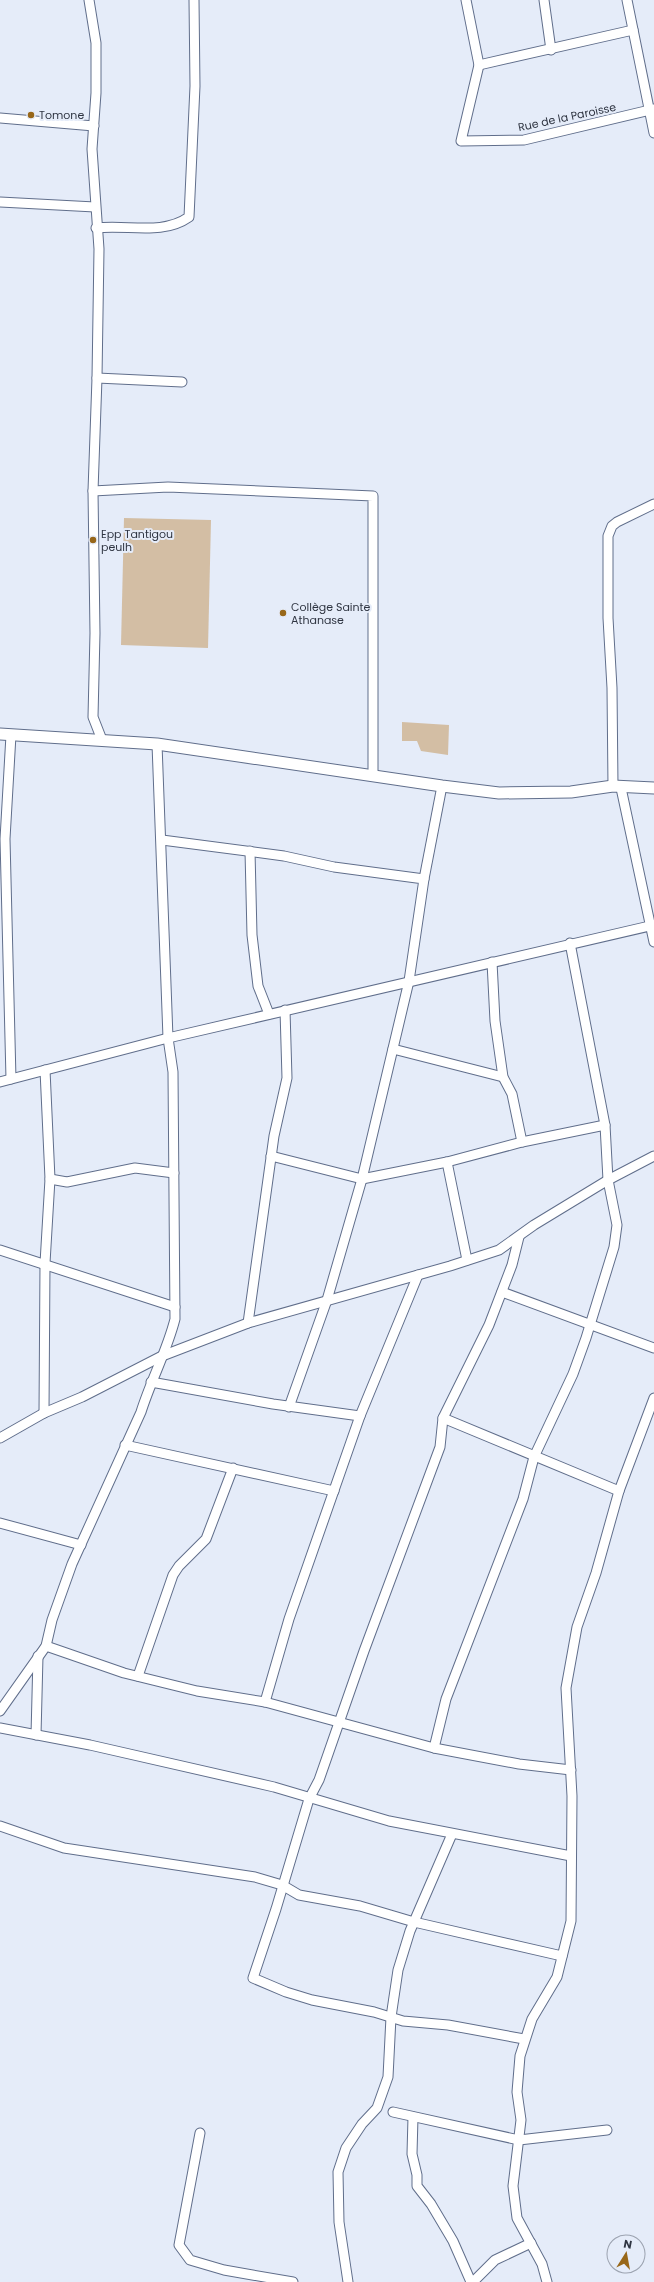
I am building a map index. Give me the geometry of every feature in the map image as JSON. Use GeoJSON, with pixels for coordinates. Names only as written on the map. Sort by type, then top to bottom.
{"type":"FeatureCollection","features":[{"type":"Feature","properties":{"kind":"main road"},"geometry":{"type":"LineString","coordinates":[[6,734],[157,744],[442,786],[515,794],[571,792],[617,787],[654,788]]}},
{"type":"Feature","properties":{"kind":"street"},"geometry":{"type":"LineString","coordinates":[[89,0],[96,43],[96,93],[92,149],[96,228],[99,249],[93,491],[95,633],[94,717],[102,740]]}},
{"type":"Feature","properties":{"kind":"street"},"geometry":{"type":"LineString","coordinates":[[96,228],[112,226],[167,227],[178,225],[189,217],[195,86],[194,0]]}},
{"type":"Feature","properties":{"kind":"street"},"geometry":{"type":"LineString","coordinates":[[466,0],[479,65],[551,50],[633,30]]}},
{"type":"Feature","properties":{"kind":"street"},"geometry":{"type":"LineString","coordinates":[[544,0],[551,50]]}},
{"type":"Feature","properties":{"kind":"street"},"geometry":{"type":"LineString","coordinates":[[627,0],[652,110],[654,133]]}},
{"type":"Feature","properties":{"kind":"street","name":"Rue de la Paroisse"},"geometry":{"type":"LineString","coordinates":[[479,65],[461,141],[524,140],[652,110]]}},
{"type":"Feature","properties":{"kind":"street"},"geometry":{"type":"LineString","coordinates":[[0,118],[94,126]]}},
{"type":"Feature","properties":{"kind":"street"},"geometry":{"type":"LineString","coordinates":[[0,202],[95,207]]}},
{"type":"Feature","properties":{"kind":"street"},"geometry":{"type":"LineString","coordinates":[[97,378],[182,382]]}},
{"type":"Feature","properties":{"kind":"street"},"geometry":{"type":"LineString","coordinates":[[93,491],[168,487],[373,496],[373,775]]}},
{"type":"Feature","properties":{"kind":"street"},"geometry":{"type":"LineString","coordinates":[[654,504],[617,522],[612,526],[608,536],[608,618],[617,787],[652,925],[654,942]]}},
{"type":"Feature","properties":{"kind":"street"},"geometry":{"type":"LineString","coordinates":[[6,734],[2,838],[11,1079]]}},
{"type":"Feature","properties":{"kind":"street"},"geometry":{"type":"LineString","coordinates":[[0,1711],[46,1646],[52,1620],[81,1545],[141,1412],[151,1382],[170,1338],[175,1319],[173,1072],[168,1038],[162,840],[157,744]]}},
{"type":"Feature","properties":{"kind":"street"},"geometry":{"type":"LineString","coordinates":[[290,1406],[327,1300],[362,1180],[408,981],[424,879],[442,786]]}},
{"type":"Feature","properties":{"kind":"street"},"geometry":{"type":"LineString","coordinates":[[162,840],[250,851],[334,867],[424,879]]}},
{"type":"Feature","properties":{"kind":"street"},"geometry":{"type":"LineString","coordinates":[[250,851],[252,935],[258,986],[268,1014]]}},
{"type":"Feature","properties":{"kind":"street"},"geometry":{"type":"LineString","coordinates":[[0,1082],[168,1038],[652,925]]}},
{"type":"Feature","properties":{"kind":"street"},"geometry":{"type":"LineString","coordinates":[[434,1748],[446,1699],[523,1499],[534,1457],[573,1374],[591,1324],[614,1247],[617,1225],[608,1180],[605,1125],[570,943]]}},
{"type":"Feature","properties":{"kind":"street"},"geometry":{"type":"LineString","coordinates":[[492,962],[495,1021],[503,1077],[512,1094],[522,1142]]}},
{"type":"Feature","properties":{"kind":"street"},"geometry":{"type":"LineString","coordinates":[[248,1323],[271,1156],[287,1078],[286,1010]]}},
{"type":"Feature","properties":{"kind":"street"},"geometry":{"type":"LineString","coordinates":[[393,1049],[503,1077]]}},
{"type":"Feature","properties":{"kind":"street"},"geometry":{"type":"LineString","coordinates":[[44,1070],[50,1179],[44,1263],[44,1413]]}},
{"type":"Feature","properties":{"kind":"street"},"geometry":{"type":"LineString","coordinates":[[271,1156],[362,1180],[447,1162],[522,1142],[605,1125]]}},
{"type":"Feature","properties":{"kind":"street"},"geometry":{"type":"LineString","coordinates":[[0,1438],[44,1413],[82,1397],[162,1356],[248,1323],[418,1275],[499,1250],[534,1225],[608,1180],[654,1156]]}},
{"type":"Feature","properties":{"kind":"street"},"geometry":{"type":"LineString","coordinates":[[447,1162],[467,1260]]}},
{"type":"Feature","properties":{"kind":"street"},"geometry":{"type":"LineString","coordinates":[[50,1179],[67,1182],[135,1168],[174,1173]]}},
{"type":"Feature","properties":{"kind":"street"},"geometry":{"type":"LineString","coordinates":[[519,1237],[512,1265],[489,1325],[444,1418],[440,1447],[339,1721],[319,1780],[309,1799],[253,1978],[286,1992],[312,2000],[402,2021],[448,2025],[524,2039]]}},
{"type":"Feature","properties":{"kind":"street"},"geometry":{"type":"LineString","coordinates":[[0,1250],[44,1263],[175,1307]]}},
{"type":"Feature","properties":{"kind":"street"},"geometry":{"type":"LineString","coordinates":[[265,1702],[279,1650],[360,1416],[418,1275]]}},
{"type":"Feature","properties":{"kind":"street"},"geometry":{"type":"LineString","coordinates":[[502,1292],[654,1348]]}},
{"type":"Feature","properties":{"kind":"street"},"geometry":{"type":"LineString","coordinates":[[151,1382],[290,1406],[360,1416]]}},
{"type":"Feature","properties":{"kind":"street"},"geometry":{"type":"LineString","coordinates":[[547,2282],[542,2264],[517,2218],[513,2186],[521,2120],[517,2092],[524,2039],[532,2019],[557,1977],[571,1921],[571,1770],[566,1688],[577,1627],[596,1573],[619,1491],[654,1398]]}},
{"type":"Feature","properties":{"kind":"street"},"geometry":{"type":"LineString","coordinates":[[444,1418],[534,1457],[619,1491]]}},
{"type":"Feature","properties":{"kind":"street"},"geometry":{"type":"LineString","coordinates":[[125,1445],[334,1491]]}},
{"type":"Feature","properties":{"kind":"street"},"geometry":{"type":"LineString","coordinates":[[138,1676],[173,1576],[179,1566],[206,1539],[233,1468]]}},
{"type":"Feature","properties":{"kind":"street"},"geometry":{"type":"LineString","coordinates":[[0,1523],[81,1545]]}},
{"type":"Feature","properties":{"kind":"street"},"geometry":{"type":"LineString","coordinates":[[46,1646],[138,1676],[197,1691],[265,1702],[434,1748],[519,1764],[571,1770]]}},
{"type":"Feature","properties":{"kind":"street"},"geometry":{"type":"LineString","coordinates":[[36,1735],[38,1656]]}},
{"type":"Feature","properties":{"kind":"street"},"geometry":{"type":"LineString","coordinates":[[0,1728],[274,1787],[309,1799],[389,1821],[571,1856]]}},
{"type":"Feature","properties":{"kind":"street"},"geometry":{"type":"LineString","coordinates":[[0,1826],[64,1848],[134,1857],[196,1870],[255,1877],[282,1885],[299,1895],[360,1906],[414,1922],[562,1956]]}},
{"type":"Feature","properties":{"kind":"street"},"geometry":{"type":"LineString","coordinates":[[348,2282],[339,2222],[338,2172],[346,2148],[362,2124],[377,2108],[388,2077],[391,2018],[398,1970],[414,1922],[452,1834]]}},
{"type":"Feature","properties":{"kind":"street"},"geometry":{"type":"LineString","coordinates":[[393,2112],[519,2140],[607,2130]]}},
{"type":"Feature","properties":{"kind":"street"},"geometry":{"type":"LineString","coordinates":[[413,2117],[412,2154],[417,2175],[417,2186],[453,2241],[472,2282],[495,2260],[531,2243]]}},
{"type":"Feature","properties":{"kind":"street"},"geometry":{"type":"LineString","coordinates":[[200,2133],[179,2245],[190,2260],[224,2270],[293,2282]]}},
{"type":"Feature","properties":{"kind":"shaded area"},"geometry":{"type":"Polygon","coordinates":[[[124,518],[211,520],[208,648],[121,645],[124,518]]]}},
{"type":"Feature","properties":{"kind":"shaded area"},"geometry":{"type":"Polygon","coordinates":[[[402,722],[449,725],[448,755],[421,751],[417,741],[402,741],[402,722]]]}},
{"type":"Feature","properties":{"kind":"place","name":"Tomone"},"geometry":{"type":"Point","coordinates":[31,115]}},
{"type":"Feature","properties":{"kind":"place","name":"Epp Tantigou peulh"},"geometry":{"type":"Point","coordinates":[93,540]}},
{"type":"Feature","properties":{"kind":"place","name":"Collège Sainte Athanase"},"geometry":{"type":"Point","coordinates":[283,613]}}]}
